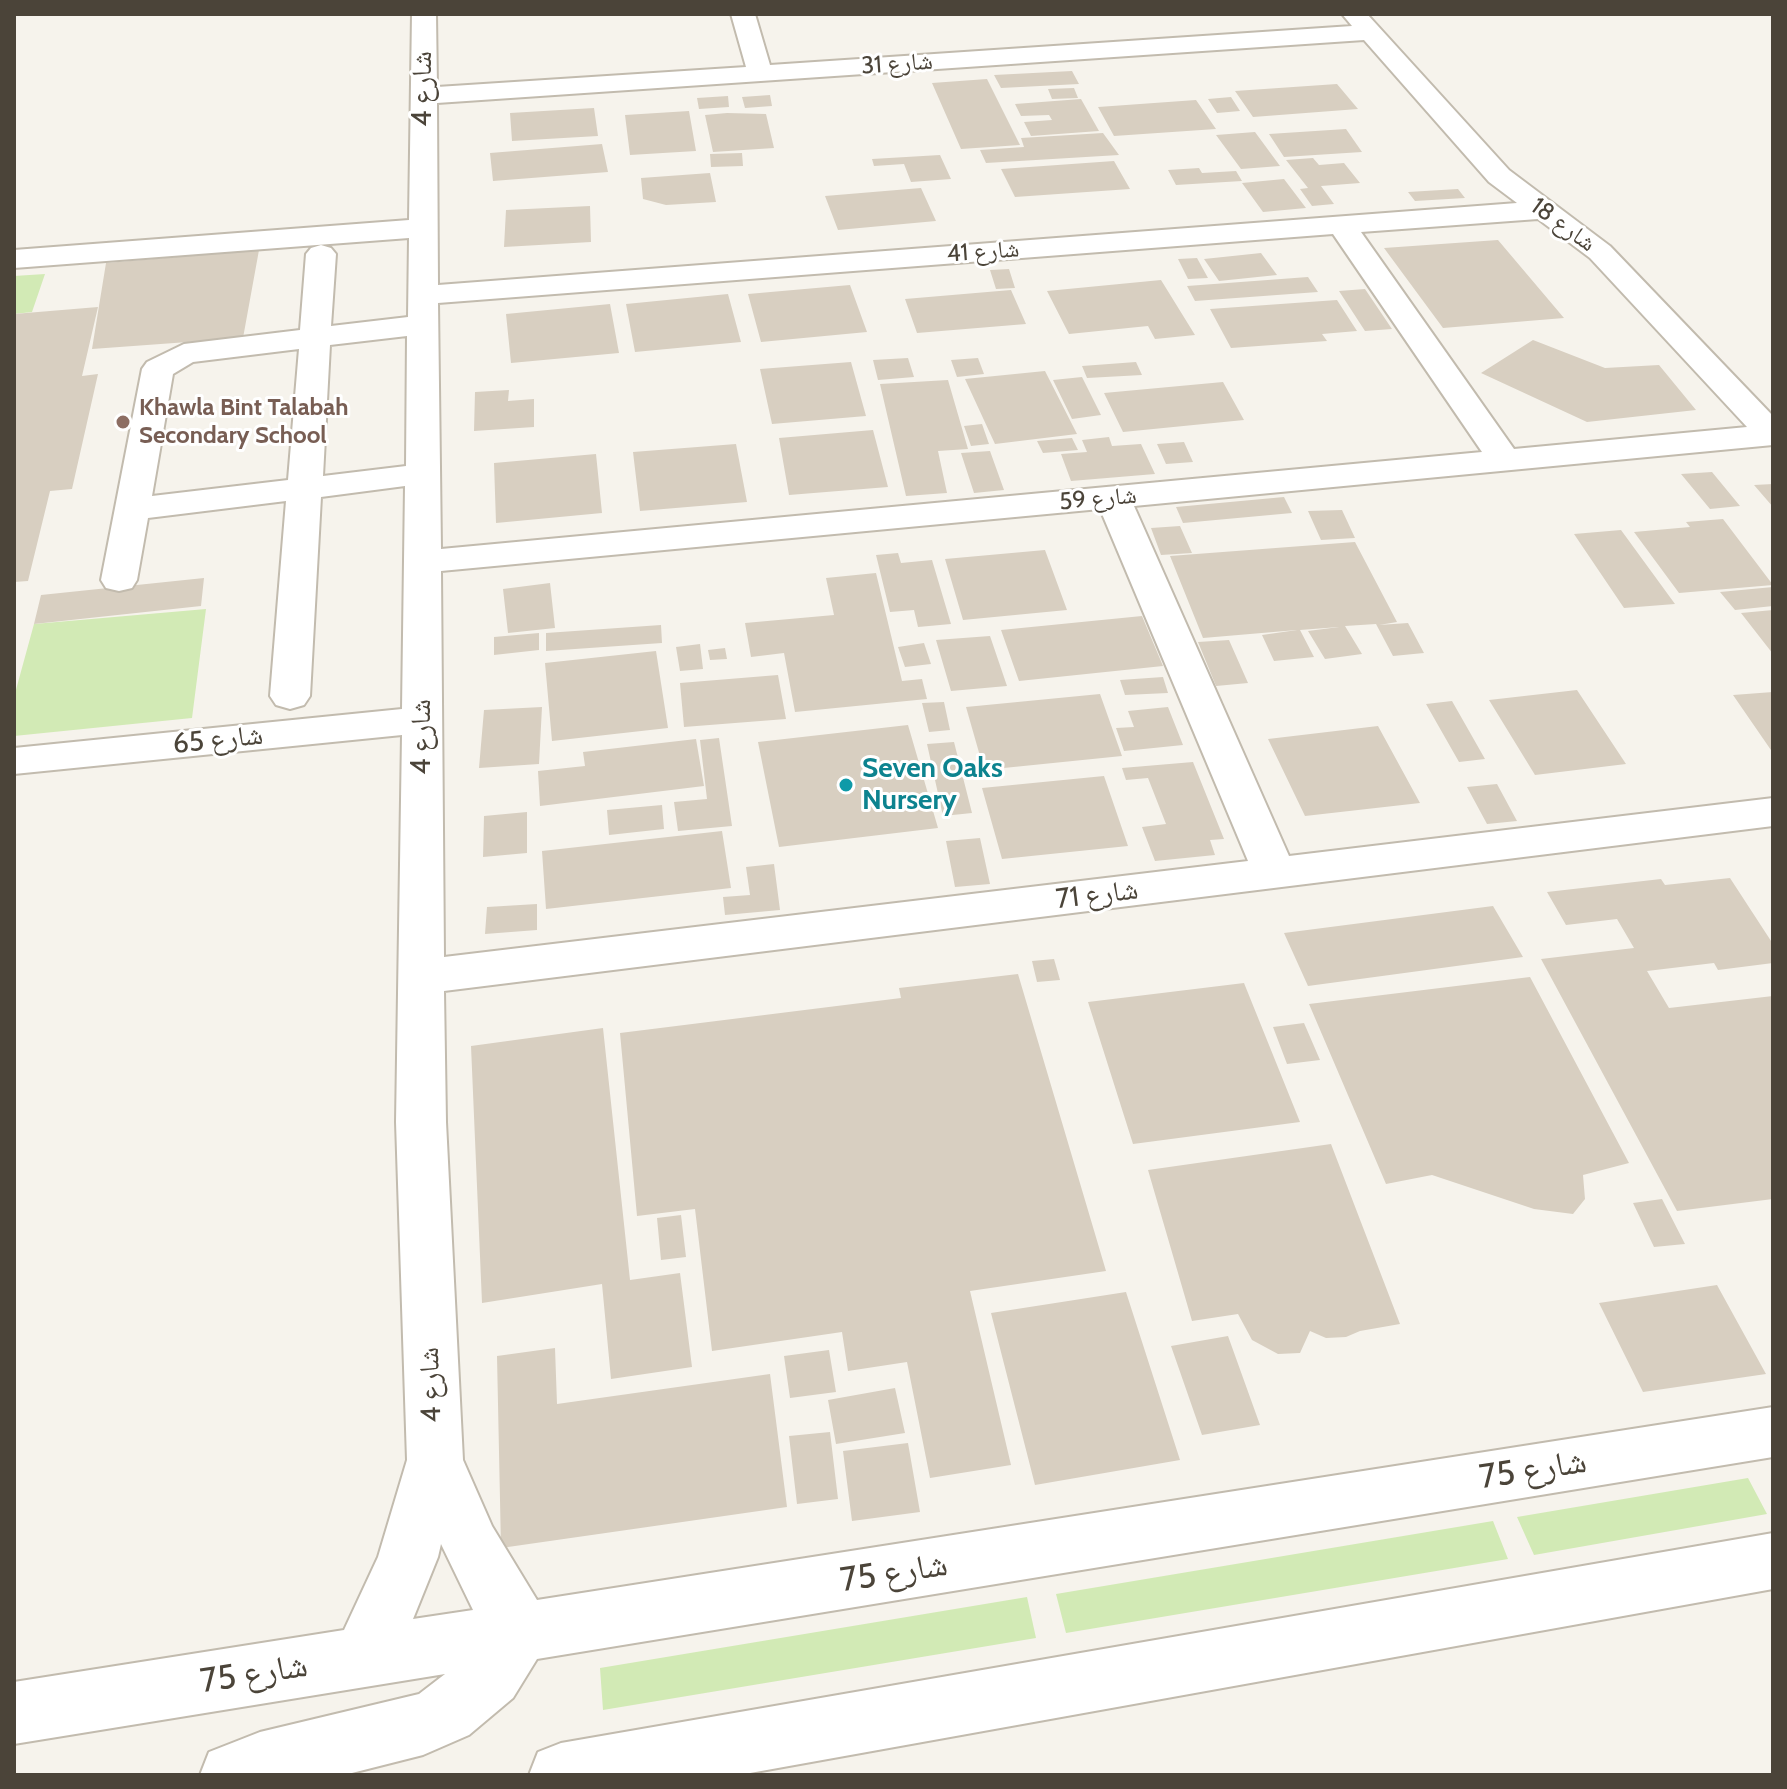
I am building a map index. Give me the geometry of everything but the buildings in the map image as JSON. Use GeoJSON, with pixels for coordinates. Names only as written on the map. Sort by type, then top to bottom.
{"type":"FeatureCollection","features":[{"type":"Feature","properties":{"kind":"street","name":"شارع 4"},"geometry":{"type":"LineString","coordinates":[[363,1657],[408,1557],[435,1460],[421,1122],[424,14]]}},
{"type":"Feature","properties":{"kind":"street"},"geometry":{"type":"LineString","coordinates":[[743,14],[760,73]]}},
{"type":"Feature","properties":{"kind":"street","name":"شارع 31"},"geometry":{"type":"LineString","coordinates":[[424,96],[760,73],[1363,23]]}},
{"type":"Feature","properties":{"kind":"street","name":"شارع 18"},"geometry":{"type":"LineString","coordinates":[[1363,23],[1499,176],[1600,252],[1773,435]]}},
{"type":"Feature","properties":{"kind":"street","name":"شارع 41"},"geometry":{"type":"LineString","coordinates":[[134,509],[158,369],[184,354],[316,338],[423,310],[1341,225],[1542,210]]}},
{"type":"Feature","properties":{"kind":"street"},"geometry":{"type":"LineString","coordinates":[[1341,225],[1504,460]]}},
{"type":"Feature","properties":{"kind":"street"},"geometry":{"type":"LineString","coordinates":[[14,259],[422,228]]}},
{"type":"Feature","properties":{"kind":"street"},"geometry":{"type":"LineString","coordinates":[[290,696],[321,254]]}},
{"type":"Feature","properties":{"kind":"street","name":"شارع 59"},"geometry":{"type":"LineString","coordinates":[[422,562],[1773,435]]}},
{"type":"Feature","properties":{"kind":"street"},"geometry":{"type":"LineString","coordinates":[[119,580],[134,509],[423,474]]}},
{"type":"Feature","properties":{"kind":"street"},"geometry":{"type":"LineString","coordinates":[[1113,497],[1275,873]]}},
{"type":"Feature","properties":{"kind":"street","name":"شارع 65"},"geometry":{"type":"LineString","coordinates":[[14,761],[422,720]]}},
{"type":"Feature","properties":{"kind":"street","name":"شارع 71"},"geometry":{"type":"LineString","coordinates":[[421,977],[1773,812]]}},
{"type":"Feature","properties":{"kind":"street","name":"شارع 75"},"geometry":{"type":"LineString","coordinates":[[14,1713],[521,1629],[698,1605],[1773,1432]]}},
{"type":"Feature","properties":{"kind":"street","name":"شارع 4"},"geometry":{"type":"LineString","coordinates":[[435,1460],[471,1545],[493,1588],[521,1629]]}},
{"type":"Feature","properties":{"kind":"street"},"geometry":{"type":"LineString","coordinates":[[561,1775],[1773,1561]]}},
{"type":"Feature","properties":{"kind":"street"},"geometry":{"type":"LineString","coordinates":[[232,1775],[260,1764],[423,1724],[447,1713],[491,1676],[521,1629]]}},
{"type":"Feature","properties":{"kind":"green space"},"geometry":{"type":"Polygon","coordinates":[[[45,274],[32,312],[14,314],[14,276],[45,274]]]}},
{"type":"Feature","properties":{"kind":"green space"},"geometry":{"type":"Polygon","coordinates":[[[206,609],[192,718],[14,736],[14,697],[34,624],[206,609]]]}},
{"type":"Feature","properties":{"kind":"green space"},"geometry":{"type":"Polygon","coordinates":[[[1748,1478],[1767,1514],[1534,1555],[1517,1517],[1748,1478]]]}},
{"type":"Feature","properties":{"kind":"green space"},"geometry":{"type":"Polygon","coordinates":[[[1493,1521],[1508,1559],[1066,1633],[1056,1594],[1493,1521]]]}},
{"type":"Feature","properties":{"kind":"green space"},"geometry":{"type":"Polygon","coordinates":[[[1027,1597],[1036,1638],[603,1710],[600,1668],[1027,1597]]]}},
{"type":"Feature","properties":{"kind":"place","name":"Khawla Bint Talabah Secondary School"},"geometry":{"type":"Point","coordinates":[123,422]}},
{"type":"Feature","properties":{"kind":"place","name":"Seven Oaks Nursery"},"geometry":{"type":"Point","coordinates":[846,785]}}]}
